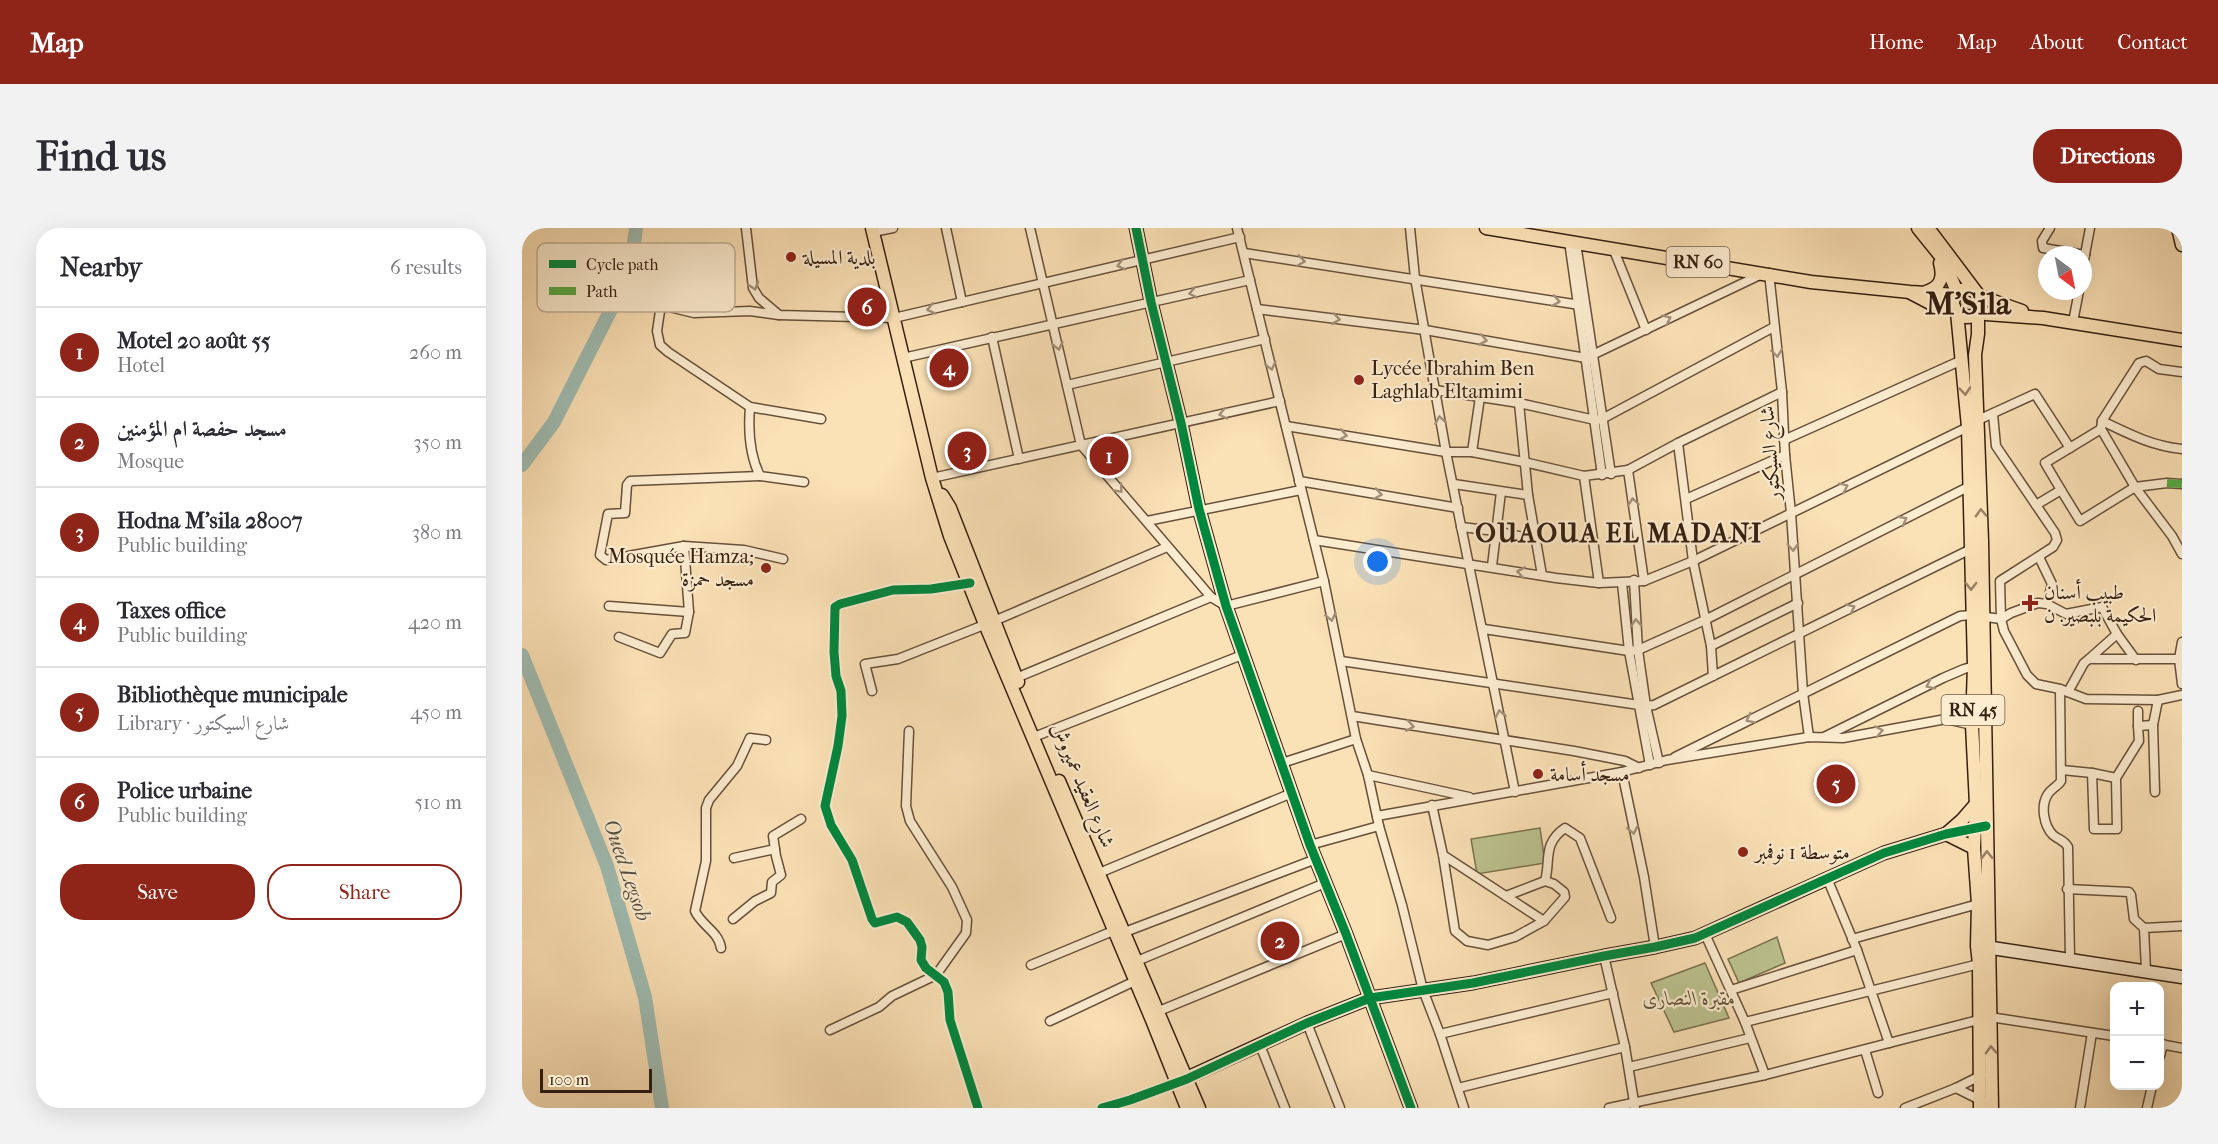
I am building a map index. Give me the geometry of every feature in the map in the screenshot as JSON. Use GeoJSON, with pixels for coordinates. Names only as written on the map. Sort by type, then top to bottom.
{"type":"FeatureCollection","features":[{"type":"Feature","properties":{"kind":"main road","name":"RN 60"},"geometry":{"type":"LineString","coordinates":[[1486,228],[1504,229],[1811,282],[1910,292],[1956,302]]}},
{"type":"Feature","properties":{"kind":"main road","name":"RN 45"},"geometry":{"type":"LineString","coordinates":[[1918,228],[1948,269],[1956,302],[1962,360],[1973,423],[1979,665],[1976,804],[1980,827],[1974,848],[1983,946],[1980,964],[1984,1019]]}},
{"type":"Feature","properties":{"kind":"main road"},"geometry":{"type":"LineString","coordinates":[[1928,228],[1978,294],[1981,306],[1978,312]]}},
{"type":"Feature","properties":{"kind":"main road","name":"شارع العقيد عميروش"},"geometry":{"type":"LineString","coordinates":[[873,230],[932,478],[945,520],[970,583],[1016,678],[1099,873],[1135,981],[1182,1080],[1198,1108]]}},
{"type":"Feature","properties":{"kind":"main road"},"geometry":{"type":"LineString","coordinates":[[1932,245],[1942,276],[1937,287],[1928,297],[1960,333]]}},
{"type":"Feature","properties":{"kind":"main road"},"geometry":{"type":"LineString","coordinates":[[1957,266],[2005,310]]}},
{"type":"Feature","properties":{"kind":"main road"},"geometry":{"type":"LineString","coordinates":[[2005,310],[1986,314],[1978,312],[1967,317],[1956,302],[1965,290],[1978,294],[2005,310],[2182,340]]}},
{"type":"Feature","properties":{"kind":"main road"},"geometry":{"type":"LineString","coordinates":[[1978,334],[1986,322],[2005,310]]}},
{"type":"Feature","properties":{"kind":"main road","name":"RN 45"},"geometry":{"type":"LineString","coordinates":[[1977,615],[1968,487],[1978,312]]}},
{"type":"Feature","properties":{"kind":"main road","name":"شارع العقيد عميروش"},"geometry":{"type":"LineString","coordinates":[[932,478],[950,508],[990,623],[1119,931],[1137,961],[1159,1011],[1182,1080],[1187,1108]]}},
{"type":"Feature","properties":{"kind":"main road","name":"RN 45"},"geometry":{"type":"LineString","coordinates":[[1978,724],[1986,1105]]}},
{"type":"Feature","properties":{"kind":"main road"},"geometry":{"type":"LineString","coordinates":[[1974,848],[1946,834],[1976,804]]}},
{"type":"Feature","properties":{"kind":"street"},"geometry":{"type":"LineString","coordinates":[[746,228],[753,288],[759,298],[779,315]]}},
{"type":"Feature","properties":{"kind":"street"},"geometry":{"type":"LineString","coordinates":[[873,230],[893,228]]}},
{"type":"Feature","properties":{"kind":"street"},"geometry":{"type":"LineString","coordinates":[[946,228],[962,302]]}},
{"type":"Feature","properties":{"kind":"street"},"geometry":{"type":"LineString","coordinates":[[1030,228],[1081,445],[1211,597],[1227,606],[1324,581]]}},
{"type":"Feature","properties":{"kind":"street"},"geometry":{"type":"LineString","coordinates":[[1136,228],[1199,509],[1242,655],[1310,845],[1411,1108]]}},
{"type":"Feature","properties":{"kind":"street"},"geometry":{"type":"LineString","coordinates":[[1410,228],[1415,278],[1446,452],[1484,629],[1515,792]]}},
{"type":"Feature","properties":{"kind":"street"},"geometry":{"type":"LineString","coordinates":[[2043,246],[2042,241],[2050,228]]}},
{"type":"Feature","properties":{"kind":"street"},"geometry":{"type":"LineString","coordinates":[[2087,246],[2090,228]]}},
{"type":"Feature","properties":{"kind":"street"},"geometry":{"type":"LineString","coordinates":[[2178,228],[2182,244]]}},
{"type":"Feature","properties":{"kind":"street"},"geometry":{"type":"LineString","coordinates":[[690,312],[894,318],[1044,285],[1238,233],[1324,581],[1356,740],[1368,775],[1423,990],[1464,1108]]}},
{"type":"Feature","properties":{"kind":"street"},"geometry":{"type":"LineString","coordinates":[[1573,242],[1607,474]]}},
{"type":"Feature","properties":{"kind":"street"},"geometry":{"type":"LineString","coordinates":[[1612,248],[1646,330]]}},
{"type":"Feature","properties":{"kind":"street"},"geometry":{"type":"LineString","coordinates":[[1244,253],[1582,304]]}},
{"type":"Feature","properties":{"kind":"street"},"geometry":{"type":"LineString","coordinates":[[1257,309],[1425,330],[1589,357],[1766,273]]}},
{"type":"Feature","properties":{"kind":"street","name":"شارع السيكتور"},"geometry":{"type":"LineString","coordinates":[[1766,273],[1782,392],[1803,693],[1809,737]]}},
{"type":"Feature","properties":{"kind":"street"},"geometry":{"type":"LineString","coordinates":[[903,358],[1250,280]]}},
{"type":"Feature","properties":{"kind":"street"},"geometry":{"type":"LineString","coordinates":[[2073,322],[2077,300]]}},
{"type":"Feature","properties":{"kind":"street"},"geometry":{"type":"LineString","coordinates":[[660,312],[657,331],[662,348],[750,407],[821,419]]}},
{"type":"Feature","properties":{"kind":"street"},"geometry":{"type":"LineString","coordinates":[[1435,390],[1519,403],[1599,419],[1774,327]]}},
{"type":"Feature","properties":{"kind":"street"},"geometry":{"type":"LineString","coordinates":[[992,337],[1019,459]]}},
{"type":"Feature","properties":{"kind":"street"},"geometry":{"type":"LineString","coordinates":[[1067,385],[1264,339]]}},
{"type":"Feature","properties":{"kind":"street"},"geometry":{"type":"LineString","coordinates":[[1784,440],[1962,360]]}},
{"type":"Feature","properties":{"kind":"street"},"geometry":{"type":"LineString","coordinates":[[2182,372],[2159,369],[2146,361],[2139,363],[2102,425],[2045,463],[2080,521],[2135,487],[2166,483],[2182,484]]}},
{"type":"Feature","properties":{"kind":"street"},"geometry":{"type":"LineString","coordinates":[[1286,426],[1446,452],[1472,452],[1584,477],[1628,470],[1782,392]]}},
{"type":"Feature","properties":{"kind":"street"},"geometry":{"type":"LineString","coordinates":[[1314,540],[1599,583],[1644,581],[1694,561],[2035,394],[2070,448]]}},
{"type":"Feature","properties":{"kind":"street"},"geometry":{"type":"LineString","coordinates":[[1472,452],[1480,397]]}},
{"type":"Feature","properties":{"kind":"street"},"geometry":{"type":"LineString","coordinates":[[932,478],[1280,401]]}},
{"type":"Feature","properties":{"kind":"street"},"geometry":{"type":"LineString","coordinates":[[1519,403],[1528,495],[1542,575]]}},
{"type":"Feature","properties":{"kind":"street"},"geometry":{"type":"LineString","coordinates":[[750,407],[750,441],[753,462],[760,476]]}},
{"type":"Feature","properties":{"kind":"street"},"geometry":{"type":"LineString","coordinates":[[1993,414],[1996,446],[2055,533],[2057,540],[2053,547],[2000,581],[2001,619],[2006,636],[2027,675],[2036,684],[2064,690],[2086,699],[2158,700],[2182,695]]}},
{"type":"Feature","properties":{"kind":"street"},"geometry":{"type":"LineString","coordinates":[[2102,425],[2167,448],[2182,449]]}},
{"type":"Feature","properties":{"kind":"street"},"geometry":{"type":"LineString","coordinates":[[2102,425],[2135,487],[2172,536],[2182,554]]}},
{"type":"Feature","properties":{"kind":"street"},"geometry":{"type":"LineString","coordinates":[[1678,443],[1694,561],[1712,646],[1713,676]]}},
{"type":"Feature","properties":{"kind":"street"},"geometry":{"type":"LineString","coordinates":[[1686,499],[1785,455]]}},
{"type":"Feature","properties":{"kind":"street"},"geometry":{"type":"LineString","coordinates":[[1628,470],[1644,581]]}},
{"type":"Feature","properties":{"kind":"street"},"geometry":{"type":"LineString","coordinates":[[783,559],[744,550],[684,546],[606,560],[600,557],[608,514],[610,512],[620,515],[626,512],[627,485],[630,481],[760,476],[804,482]]}},
{"type":"Feature","properties":{"kind":"street"},"geometry":{"type":"LineString","coordinates":[[1584,477],[1599,583]]}},
{"type":"Feature","properties":{"kind":"street"},"geometry":{"type":"LineString","coordinates":[[1454,484],[1528,495]]}},
{"type":"Feature","properties":{"kind":"street"},"geometry":{"type":"LineString","coordinates":[[1147,521],[1300,486],[1458,508]]}},
{"type":"Feature","properties":{"kind":"street"},"geometry":{"type":"LineString","coordinates":[[1484,629],[1634,651],[1705,620],[1968,487]]}},
{"type":"Feature","properties":{"kind":"street"},"geometry":{"type":"LineString","coordinates":[[2036,505],[2061,489]]}},
{"type":"Feature","properties":{"kind":"street"},"geometry":{"type":"LineString","coordinates":[[1492,566],[1501,492]]}},
{"type":"Feature","properties":{"kind":"street"},"geometry":{"type":"LineString","coordinates":[[1461,527],[1496,531],[1537,540]]}},
{"type":"Feature","properties":{"kind":"street"},"geometry":{"type":"LineString","coordinates":[[619,638],[660,653],[672,634],[685,633],[689,612],[684,546]]}},
{"type":"Feature","properties":{"kind":"street"},"geometry":{"type":"LineString","coordinates":[[872,691],[865,664],[898,658],[990,623],[1167,547]]}},
{"type":"Feature","properties":{"kind":"street"},"geometry":{"type":"LineString","coordinates":[[1341,661],[1654,705],[1971,549]]}},
{"type":"Feature","properties":{"kind":"street"},"geometry":{"type":"LineString","coordinates":[[2039,557],[2052,584],[2047,604]]}},
{"type":"Feature","properties":{"kind":"street"},"geometry":{"type":"LineString","coordinates":[[1634,580],[1634,651]]}},
{"type":"Feature","properties":{"kind":"street"},"geometry":{"type":"LineString","coordinates":[[970,583],[931,589],[882,592],[835,607],[836,675],[842,698],[838,746],[825,806],[828,817],[852,860],[872,920],[875,922],[897,917],[907,922],[920,940],[921,960],[926,968],[944,982],[948,992],[950,1020],[978,1108]]}},
{"type":"Feature","properties":{"kind":"street"},"geometry":{"type":"LineString","coordinates":[[1622,583],[1642,705],[1659,763]]}},
{"type":"Feature","properties":{"kind":"street"},"geometry":{"type":"LineString","coordinates":[[1016,678],[1211,597]]}},
{"type":"Feature","properties":{"kind":"street"},"geometry":{"type":"LineString","coordinates":[[1712,646],[1798,603]]}},
{"type":"Feature","properties":{"kind":"street"},"geometry":{"type":"LineString","coordinates":[[1659,763],[1959,616],[1977,615],[2001,619],[2033,605],[2047,604],[2066,614],[2102,607],[2117,634],[2136,660]]}},
{"type":"Feature","properties":{"kind":"street"},"geometry":{"type":"LineString","coordinates":[[609,606],[689,612]]}},
{"type":"Feature","properties":{"kind":"street"},"geometry":{"type":"LineString","coordinates":[[2070,959],[2068,847],[2065,841],[2051,833],[2045,819],[2045,799],[2061,781],[2064,690],[2084,663],[2117,634]]}},
{"type":"Feature","properties":{"kind":"street"},"geometry":{"type":"LineString","coordinates":[[2182,642],[2179,659],[2182,684]]}},
{"type":"Feature","properties":{"kind":"street"},"geometry":{"type":"LineString","coordinates":[[1040,735],[1242,655]]}},
{"type":"Feature","properties":{"kind":"street"},"geometry":{"type":"LineString","coordinates":[[2089,659],[2179,659]]}},
{"type":"Feature","properties":{"kind":"street"},"geometry":{"type":"LineString","coordinates":[[1821,739],[1943,678],[1979,665]]}},
{"type":"Feature","properties":{"kind":"street"},"geometry":{"type":"LineString","coordinates":[[2155,792],[2153,725],[2158,700]]}},
{"type":"Feature","properties":{"kind":"street"},"geometry":{"type":"LineString","coordinates":[[2092,773],[2094,829],[2117,829],[2116,778],[2139,741],[2138,711]]}},
{"type":"Feature","properties":{"kind":"street"},"geometry":{"type":"LineString","coordinates":[[1353,716],[1585,753],[1625,761],[1639,768]]}},
{"type":"Feature","properties":{"kind":"street"},"geometry":{"type":"LineString","coordinates":[[1377,816],[1809,737],[1821,739],[1855,736],[1946,719],[1978,724]]}},
{"type":"Feature","properties":{"kind":"street"},"geometry":{"type":"LineString","coordinates":[[2138,726],[2153,725]]}},
{"type":"Feature","properties":{"kind":"street"},"geometry":{"type":"LineString","coordinates":[[830,1030],[879,1007],[892,996],[936,975],[966,933],[967,920],[945,874],[910,821],[906,806],[909,731]]}},
{"type":"Feature","properties":{"kind":"street"},"geometry":{"type":"LineString","coordinates":[[722,948],[720,939],[702,923],[695,911],[706,861],[706,808],[711,795],[737,766],[750,738],[766,740]]}},
{"type":"Feature","properties":{"kind":"street"},"geometry":{"type":"LineString","coordinates":[[1282,763],[1356,740]]}},
{"type":"Feature","properties":{"kind":"street"},"geometry":{"type":"LineString","coordinates":[[2062,770],[2116,778]]}},
{"type":"Feature","properties":{"kind":"street"},"geometry":{"type":"LineString","coordinates":[[1622,772],[1644,877],[1655,947]]}},
{"type":"Feature","properties":{"kind":"street"},"geometry":{"type":"LineString","coordinates":[[1368,775],[1475,798]]}},
{"type":"Feature","properties":{"kind":"street"},"geometry":{"type":"LineString","coordinates":[[1099,873],[1292,793]]}},
{"type":"Feature","properties":{"kind":"street"},"geometry":{"type":"LineString","coordinates":[[1432,805],[1443,855],[1455,931],[1467,941],[1488,945],[1515,937],[1544,921],[1565,894],[1554,884],[1545,881],[1506,896]]}},
{"type":"Feature","properties":{"kind":"street"},"geometry":{"type":"LineString","coordinates":[[733,920],[755,901],[771,893],[772,882],[781,876],[773,836],[801,819]]}},
{"type":"Feature","properties":{"kind":"street"},"geometry":{"type":"LineString","coordinates":[[1310,845],[1379,825]]}},
{"type":"Feature","properties":{"kind":"street"},"geometry":{"type":"LineString","coordinates":[[1102,1108],[1182,1080],[1306,1023],[1370,998],[1473,983],[1655,947],[1705,934],[1884,853],[1946,834],[1980,827]]}},
{"type":"Feature","properties":{"kind":"street"},"geometry":{"type":"LineString","coordinates":[[1545,881],[1549,866],[1548,850],[1561,831],[1568,829],[1580,838],[1611,918]]}},
{"type":"Feature","properties":{"kind":"street"},"geometry":{"type":"LineString","coordinates":[[734,858],[775,849]]}},
{"type":"Feature","properties":{"kind":"street"},"geometry":{"type":"LineString","coordinates":[[1443,855],[1544,921]]}},
{"type":"Feature","properties":{"kind":"street"},"geometry":{"type":"LineString","coordinates":[[1031,965],[1316,859]]}},
{"type":"Feature","properties":{"kind":"street"},"geometry":{"type":"LineString","coordinates":[[1827,878],[1857,950],[1889,1043]]}},
{"type":"Feature","properties":{"kind":"street"},"geometry":{"type":"LineString","coordinates":[[1137,961],[1325,883]]}},
{"type":"Feature","properties":{"kind":"street"},"geometry":{"type":"LineString","coordinates":[[2067,889],[2129,892],[2134,919],[2144,928],[2182,926]]}},
{"type":"Feature","properties":{"kind":"street"},"geometry":{"type":"LineString","coordinates":[[1852,939],[1978,904]]}},
{"type":"Feature","properties":{"kind":"street"},"geometry":{"type":"LineString","coordinates":[[2144,928],[2146,971]]}},
{"type":"Feature","properties":{"kind":"street"},"geometry":{"type":"LineString","coordinates":[[1159,1011],[1346,934]]}},
{"type":"Feature","properties":{"kind":"street"},"geometry":{"type":"LineString","coordinates":[[1705,934],[1731,990],[1765,1075]]}},
{"type":"Feature","properties":{"kind":"street"},"geometry":{"type":"LineString","coordinates":[[1983,946],[2182,977]]}},
{"type":"Feature","properties":{"kind":"street"},"geometry":{"type":"LineString","coordinates":[[1731,990],[1857,950]]}},
{"type":"Feature","properties":{"kind":"street"},"geometry":{"type":"LineString","coordinates":[[1604,956],[1626,1047],[1634,1105]]}},
{"type":"Feature","properties":{"kind":"street"},"geometry":{"type":"LineString","coordinates":[[1744,1022],[1980,964]]}},
{"type":"Feature","properties":{"kind":"street"},"geometry":{"type":"LineString","coordinates":[[1050,1022],[1135,981]]}},
{"type":"Feature","properties":{"kind":"street"},"geometry":{"type":"LineString","coordinates":[[1440,1034],[1613,993]]}},
{"type":"Feature","properties":{"kind":"street"},"geometry":{"type":"LineString","coordinates":[[1609,1108],[1634,1105],[1765,1075],[1984,1019],[2110,1035]]}},
{"type":"Feature","properties":{"kind":"street"},"geometry":{"type":"LineString","coordinates":[[1306,1023],[1340,1108]]}},
{"type":"Feature","properties":{"kind":"street"},"geometry":{"type":"LineString","coordinates":[[2080,1108],[2092,1033]]}},
{"type":"Feature","properties":{"kind":"street"},"geometry":{"type":"LineString","coordinates":[[1629,1067],[1750,1038]]}},
{"type":"Feature","properties":{"kind":"street"},"geometry":{"type":"LineString","coordinates":[[1260,1045],[1285,1108]]}},
{"type":"Feature","properties":{"kind":"street"},"geometry":{"type":"LineString","coordinates":[[2164,1045],[2182,1048]]}},
{"type":"Feature","properties":{"kind":"street"},"geometry":{"type":"LineString","coordinates":[[1458,1088],[1626,1047]]}},
{"type":"Feature","properties":{"kind":"street"},"geometry":{"type":"LineString","coordinates":[[1865,1050],[1878,1093]]}},
{"type":"Feature","properties":{"kind":"street"},"geometry":{"type":"LineString","coordinates":[[1905,1108],[1985,1075]]}},
{"type":"Feature","properties":{"kind":"street"},"geometry":{"type":"LineString","coordinates":[[1956,1088],[1986,1105]]}},
{"type":"Feature","properties":{"kind":"street"},"geometry":{"type":"LineString","coordinates":[[2147,1108],[2151,1090]]}},
{"type":"Feature","properties":{"kind":"green space"},"geometry":{"type":"Polygon","coordinates":[[[1967,293],[1974,296],[1977,303],[1974,310],[1967,313],[1960,310],[1957,303],[1960,296],[1967,293]]]}},
{"type":"Feature","properties":{"kind":"green space"},"geometry":{"type":"Polygon","coordinates":[[[1540,828],[1545,863],[1477,874],[1471,839],[1540,828]]]}},
{"type":"Feature","properties":{"kind":"green space"},"geometry":{"type":"Polygon","coordinates":[[[1777,937],[1785,963],[1739,983],[1728,959],[1777,937]]]}},
{"type":"Feature","properties":{"kind":"green space","name":"مقبرة النصارى"},"geometry":{"type":"Polygon","coordinates":[[[1705,963],[1729,1018],[1674,1032],[1651,983],[1705,963]]]}},
{"type":"Feature","properties":{"kind":"waterway","name":"Oued Legsob"},"geometry":{"type":"LineString","coordinates":[[634,243],[636,228]]}},
{"type":"Feature","properties":{"kind":"waterway","name":"Oued Legsob"},"geometry":{"type":"LineString","coordinates":[[522,465],[554,422],[610,312]]}},
{"type":"Feature","properties":{"kind":"waterway","name":"Oued Legsob"},"geometry":{"type":"LineString","coordinates":[[522,655],[607,866],[645,997],[662,1108]]}},
{"type":"Feature","properties":{"kind":"marked path"},"geometry":{"type":"LineString","coordinates":[[2167,483],[2182,484]]}},
{"type":"Feature","properties":{"kind":"cycle path"},"geometry":{"type":"LineString","coordinates":[[1136,228],[1199,509],[1226,606],[1310,845],[1411,1108]]}},
{"type":"Feature","properties":{"kind":"cycle path"},"geometry":{"type":"LineString","coordinates":[[970,583],[931,589],[893,590],[835,607],[834,652],[836,676],[841,691],[842,716],[825,806],[831,825],[852,860],[872,919],[875,923],[897,917],[907,922],[920,940],[921,960],[926,968],[944,982],[948,992],[950,1020],[978,1108]]}},
{"type":"Feature","properties":{"kind":"cycle path"},"geometry":{"type":"LineString","coordinates":[[1102,1108],[1187,1079],[1307,1023],[1370,998],[1473,983],[1695,938],[1884,853],[1946,834],[1986,826]]}},
{"type":"Feature","properties":{"kind":"place","name":"بلدية المسيلة"},"geometry":{"type":"Point","coordinates":[791,257]}},
{"type":"Feature","properties":{"kind":"place","name":"Police urbaine"},"geometry":{"type":"Point","coordinates":[867,307]}},
{"type":"Feature","properties":{"kind":"place","name":"Taxes office"},"geometry":{"type":"Point","coordinates":[949,368]}},
{"type":"Feature","properties":{"kind":"place","name":"Lycée Ibrahim Ben Laghlab Eltamimi"},"geometry":{"type":"Point","coordinates":[1359,380]}},
{"type":"Feature","properties":{"kind":"place","name":"Hodna M'sila 28007"},"geometry":{"type":"Point","coordinates":[967,451]}},
{"type":"Feature","properties":{"kind":"place","name":"Motel 20 août 55"},"geometry":{"type":"Point","coordinates":[1109,456]}},
{"type":"Feature","properties":{"kind":"place","name":"Mosquée Hamza; مسجد حمزة"},"geometry":{"type":"Point","coordinates":[766,568]}},
{"type":"Feature","properties":{"kind":"place","name":"طبيب أسنان الحكيمة بلبصير. ن"},"geometry":{"type":"Point","coordinates":[2030,603]}},
{"type":"Feature","properties":{"kind":"place","name":"مسجد أسامة"},"geometry":{"type":"Point","coordinates":[1538,774]}},
{"type":"Feature","properties":{"kind":"place","name":"Bibliothèque municipale"},"geometry":{"type":"Point","coordinates":[1836,784]}},
{"type":"Feature","properties":{"kind":"place","name":"متوسطة 1 نوفمبر"},"geometry":{"type":"Point","coordinates":[1743,852]}},
{"type":"Feature","properties":{"kind":"place","name":"مسجد حفصة ام المؤمنين"},"geometry":{"type":"Point","coordinates":[1280,941]}},
{"type":"Feature","properties":{"kind":"district","name":"M'Sila"},"geometry":{"type":"Point","coordinates":[1968,303]}},
{"type":"Feature","properties":{"kind":"district","name":"OUAOUA EL MADANI"},"geometry":{"type":"Point","coordinates":[1619,533]}}]}
